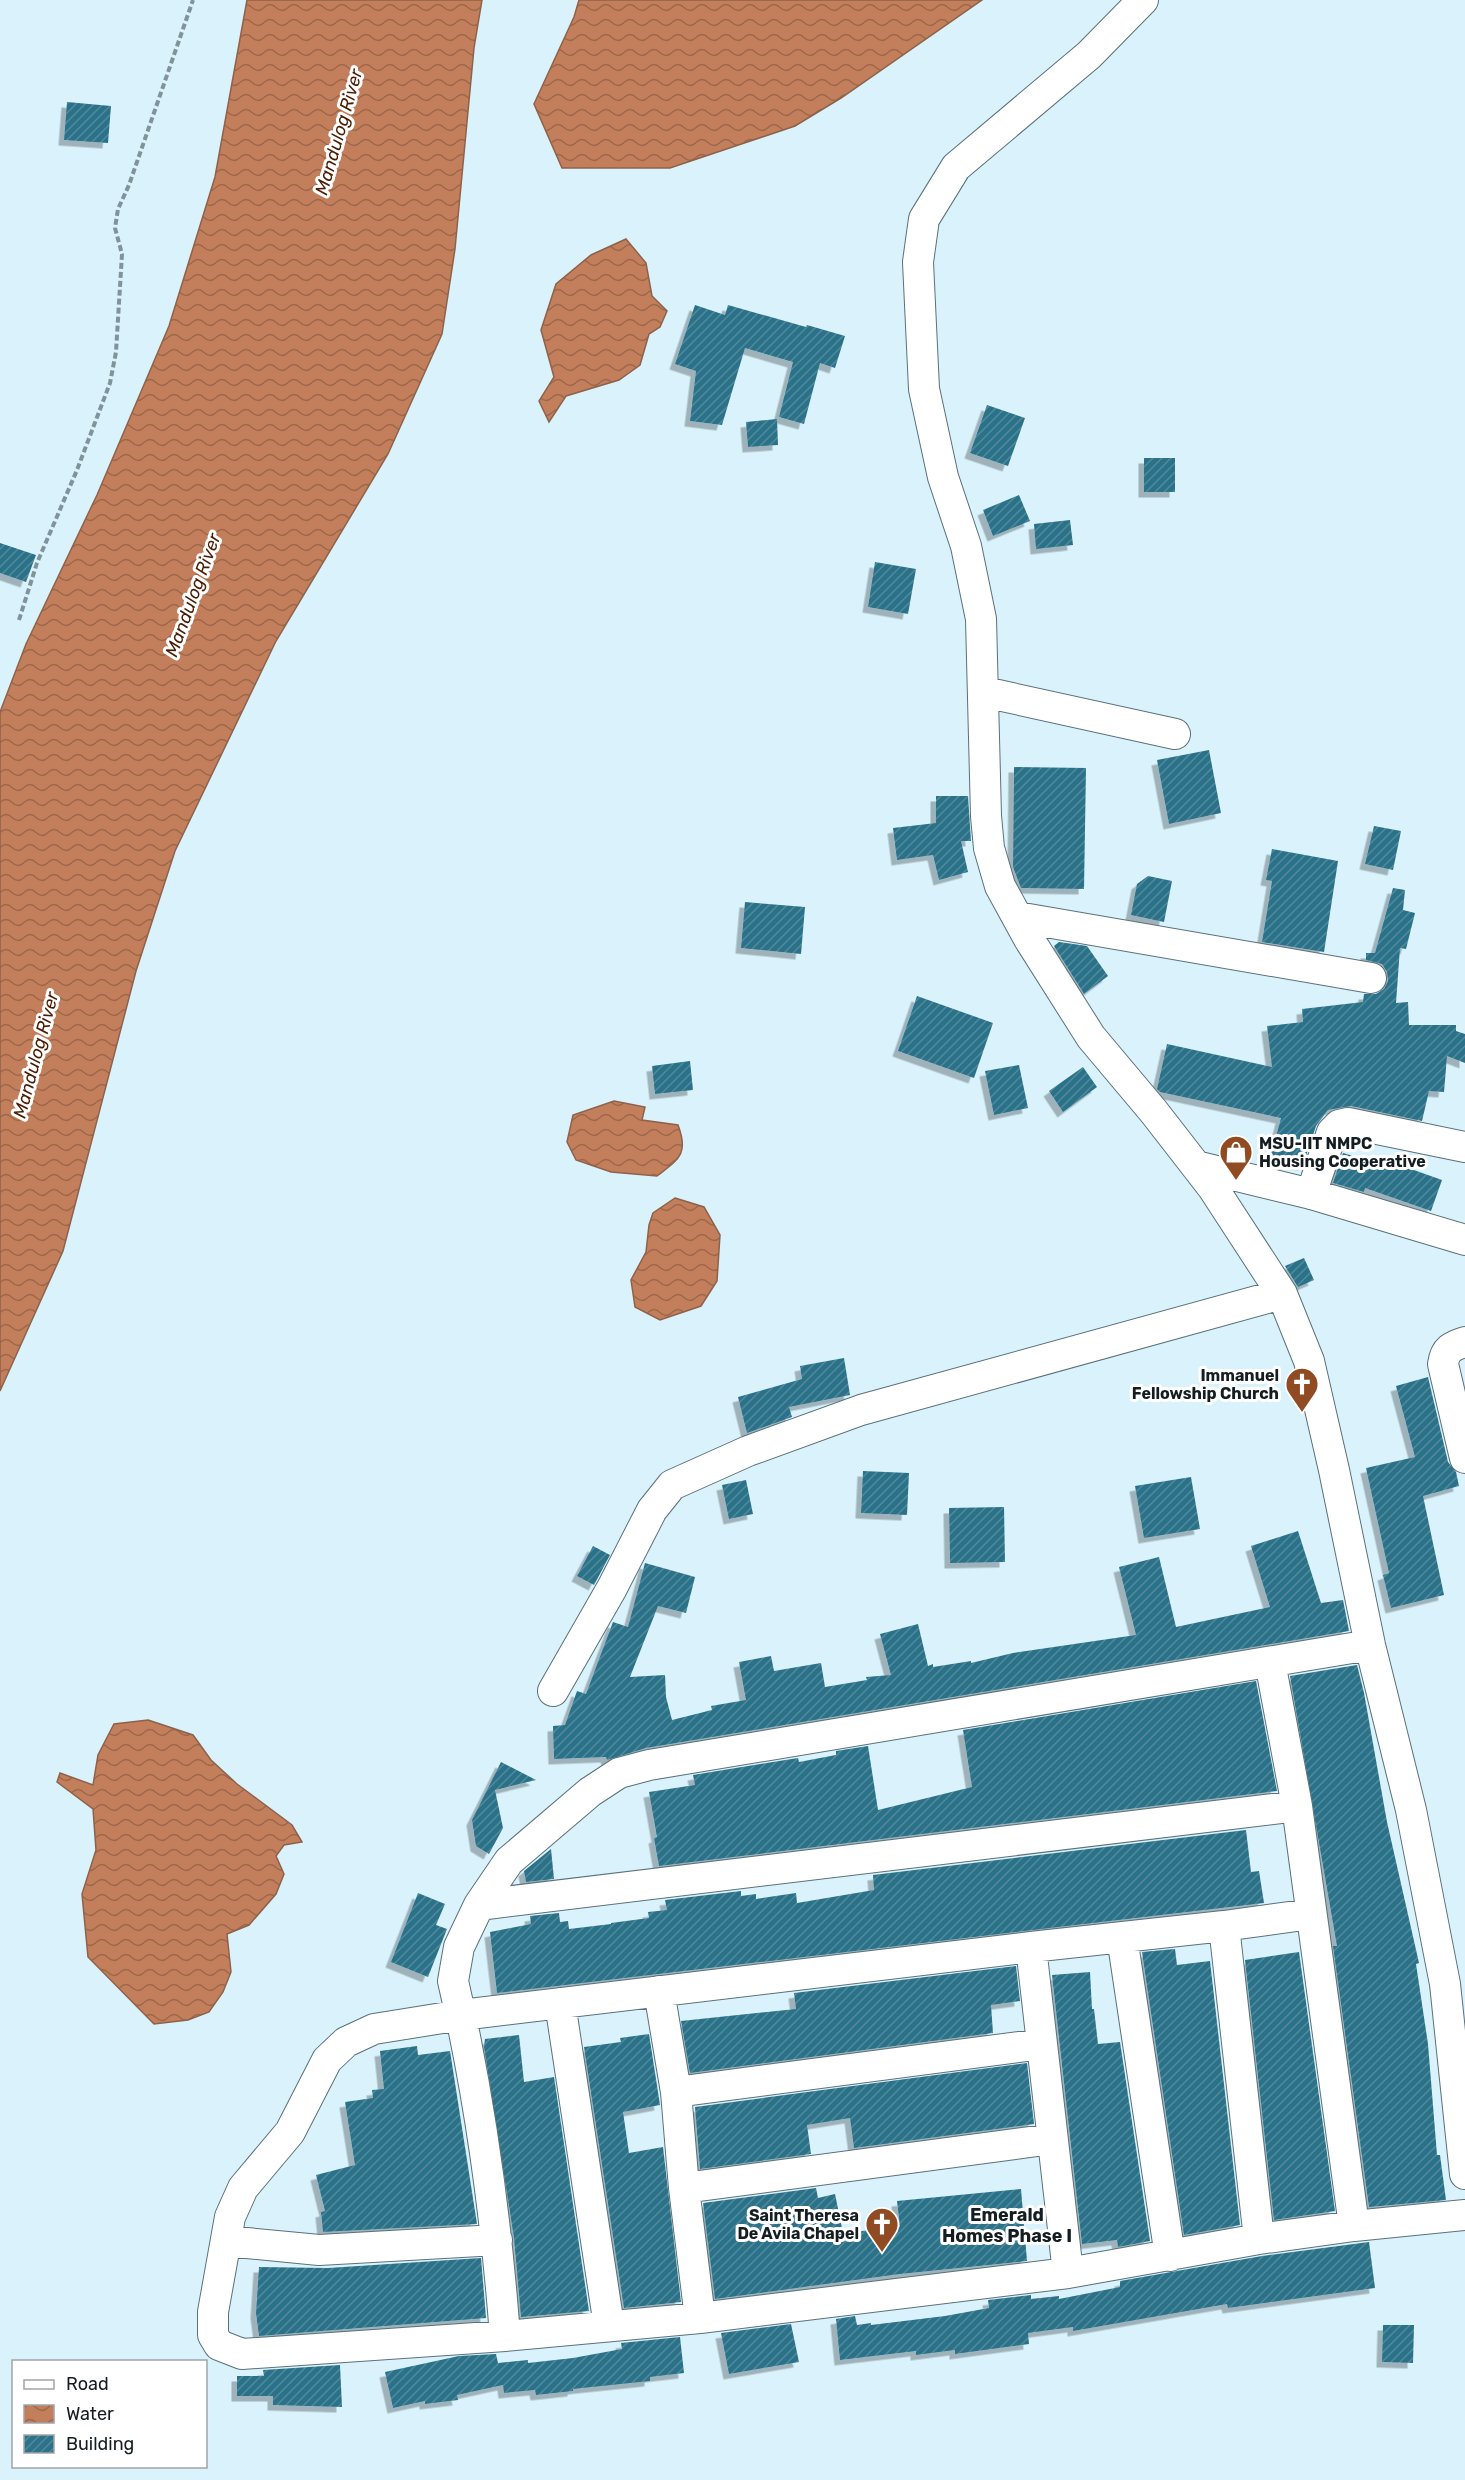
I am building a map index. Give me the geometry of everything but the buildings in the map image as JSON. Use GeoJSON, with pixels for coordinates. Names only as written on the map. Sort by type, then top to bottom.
{"type":"FeatureCollection","features":[{"type":"Feature","properties":{"kind":"street"},"geometry":{"type":"LineString","coordinates":[[1143,0],[1089,55],[956,167],[924,219],[918,261],[924,388],[943,477],[966,546],[981,619],[986,816],[989,848],[1000,886],[1029,939],[1091,1037],[1196,1166],[1282,1294],[1309,1361],[1337,1481],[1370,1645],[1411,1810],[1445,1984],[1465,2174]]}},
{"type":"Feature","properties":{"kind":"street"},"geometry":{"type":"LineString","coordinates":[[984,692],[1175,734]]}},
{"type":"Feature","properties":{"kind":"street"},"geometry":{"type":"LineString","coordinates":[[1017,917],[1371,978]]}},
{"type":"Feature","properties":{"kind":"street"},"geometry":{"type":"LineString","coordinates":[[1311,1194],[1332,1132],[1339,1125],[1348,1124],[1465,1147]]}},
{"type":"Feature","properties":{"kind":"street"},"geometry":{"type":"LineString","coordinates":[[1196,1166],[1311,1194],[1465,1240]]}},
{"type":"Feature","properties":{"kind":"street"},"geometry":{"type":"LineString","coordinates":[[553,1691],[612,1588],[652,1510],[672,1485],[748,1451],[861,1410],[1282,1294]]}},
{"type":"Feature","properties":{"kind":"street"},"geometry":{"type":"LineString","coordinates":[[1465,1342],[1446,1350],[1443,1364],[1465,1458]]}},
{"type":"Feature","properties":{"kind":"street"},"geometry":{"type":"LineString","coordinates":[[505,2336],[489,2172],[453,1981],[455,1963],[459,1947],[479,1905],[509,1861],[590,1792],[619,1773],[649,1765],[1370,1645]]}},
{"type":"Feature","properties":{"kind":"street"},"geometry":{"type":"LineString","coordinates":[[1270,1662],[1297,1806],[1354,2226]]}},
{"type":"Feature","properties":{"kind":"street"},"geometry":{"type":"LineString","coordinates":[[479,1905],[1297,1806]]}},
{"type":"Feature","properties":{"kind":"street"},"geometry":{"type":"LineString","coordinates":[[1311,1914],[461,2015],[374,2029],[345,2042],[336,2049],[327,2060],[290,2132],[243,2188],[230,2217],[213,2312],[213,2335],[219,2345],[242,2354],[505,2336],[700,2318],[1068,2273],[1259,2239],[1354,2226],[1465,2215]]}},
{"type":"Feature","properties":{"kind":"street"},"geometry":{"type":"LineString","coordinates":[[1224,1926],[1259,2239]]}},
{"type":"Feature","properties":{"kind":"street"},"geometry":{"type":"LineString","coordinates":[[1122,1937],[1170,2256]]}},
{"type":"Feature","properties":{"kind":"street"},"geometry":{"type":"LineString","coordinates":[[1031,1947],[1068,2273]]}},
{"type":"Feature","properties":{"kind":"street"},"geometry":{"type":"LineString","coordinates":[[659,1991],[676,2092],[684,2188],[700,2318]]}},
{"type":"Feature","properties":{"kind":"street"},"geometry":{"type":"LineString","coordinates":[[560,2003],[609,2326]]}},
{"type":"Feature","properties":{"kind":"street"},"geometry":{"type":"LineString","coordinates":[[676,2092],[1042,2044]]}},
{"type":"Feature","properties":{"kind":"street"},"geometry":{"type":"LineString","coordinates":[[684,2188],[1052,2139]]}},
{"type":"Feature","properties":{"kind":"street"},"geometry":{"type":"LineString","coordinates":[[226,2241],[319,2250],[497,2240]]}},
{"type":"Feature","properties":{"kind":"path"},"geometry":{"type":"LineString","coordinates":[[19,620],[37,563],[77,470],[110,383],[116,352],[121,277],[122,254],[115,228],[118,209],[129,185],[193,0]]}},
{"type":"Feature","properties":{"kind":"water","name":"Mandulog River"},"geometry":{"type":"Polygon","coordinates":[[[247,0],[482,0],[474,48],[455,249],[442,334],[388,454],[276,641],[175,851],[136,971],[63,1251],[0,1391],[0,712],[26,644],[97,495],[169,326],[215,177],[247,0]]]}},
{"type":"Feature","properties":{"kind":"water"},"geometry":{"type":"Polygon","coordinates":[[[579,0],[982,0],[841,98],[795,126],[670,168],[562,168],[534,104],[574,17],[579,0]]]}},
{"type":"Feature","properties":{"kind":"water"},"geometry":{"type":"Polygon","coordinates":[[[626,239],[646,263],[652,296],[667,311],[660,327],[649,334],[640,365],[619,380],[566,396],[549,422],[539,401],[554,377],[541,330],[556,284],[591,255],[626,239]]]}},
{"type":"Feature","properties":{"kind":"water"},"geometry":{"type":"Polygon","coordinates":[[[614,1101],[645,1107],[642,1120],[678,1125],[682,1143],[680,1155],[657,1176],[611,1172],[576,1160],[567,1142],[573,1115],[614,1101]]]}},
{"type":"Feature","properties":{"kind":"water"},"geometry":{"type":"Polygon","coordinates":[[[675,1198],[704,1207],[720,1235],[717,1281],[701,1306],[660,1320],[635,1307],[631,1280],[646,1252],[649,1225],[653,1213],[675,1198]]]}},
{"type":"Feature","properties":{"kind":"water"},"geometry":{"type":"Polygon","coordinates":[[[148,1720],[193,1735],[211,1760],[237,1784],[292,1825],[302,1842],[284,1845],[276,1856],[284,1874],[276,1894],[249,1925],[227,1934],[231,1972],[223,1992],[209,2012],[188,2020],[154,2024],[88,1957],[82,1894],[96,1850],[93,1809],[57,1782],[60,1773],[93,1785],[98,1755],[114,1724],[148,1720]]]}},
{"type":"Feature","properties":{"kind":"place","name":"MSU-IIT NMPC Housing Cooperative"},"geometry":{"type":"Point","coordinates":[1236,1181]}},
{"type":"Feature","properties":{"kind":"place","name":"Immanuel Fellowship Church"},"geometry":{"type":"Point","coordinates":[1302,1413]}},
{"type":"Feature","properties":{"kind":"place","name":"Saint Theresa De Avila Chapel"},"geometry":{"type":"Point","coordinates":[882,2253]}},
{"type":"Feature","properties":{"kind":"district","name":"Emerald Homes Phase I"},"geometry":{"type":"Point","coordinates":[1007,2225]}}]}
